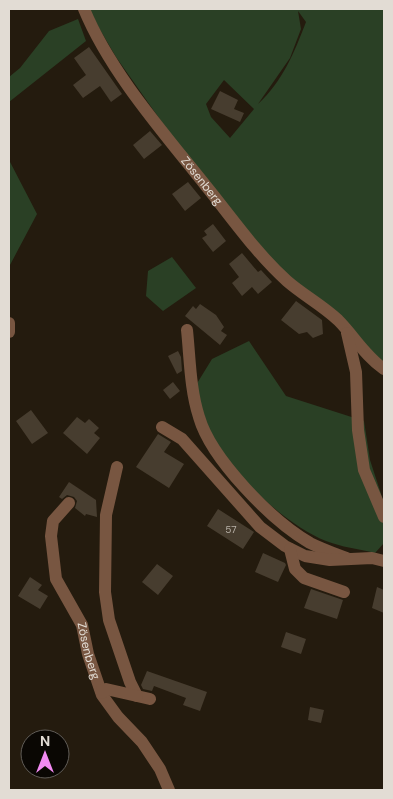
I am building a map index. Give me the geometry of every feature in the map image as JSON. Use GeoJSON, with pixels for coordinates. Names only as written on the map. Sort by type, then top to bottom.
{"type":"FeatureCollection","features":[{"type":"Feature","properties":{"kind":"street","name":"Zösenberg"},"geometry":{"type":"LineString","coordinates":[[84,9],[93,32],[152,118],[259,252],[287,281],[339,321],[379,366]]}},
{"type":"Feature","properties":{"kind":"street"},"geometry":{"type":"LineString","coordinates":[[9,323],[9,332]]}},
{"type":"Feature","properties":{"kind":"street"},"geometry":{"type":"LineString","coordinates":[[187,330],[192,389],[199,418],[216,450],[268,513],[310,542],[349,559]]}},
{"type":"Feature","properties":{"kind":"street"},"geometry":{"type":"LineString","coordinates":[[347,331],[356,372],[358,430],[364,470],[384,517]]}},
{"type":"Feature","properties":{"kind":"street"},"geometry":{"type":"LineString","coordinates":[[356,372],[379,366]]}},
{"type":"Feature","properties":{"kind":"street"},"geometry":{"type":"LineString","coordinates":[[162,427],[182,440],[260,527],[290,549],[305,556],[330,560],[372,558],[384,560]]}},
{"type":"Feature","properties":{"kind":"street"},"geometry":{"type":"LineString","coordinates":[[117,467],[106,515],[104,592],[109,620],[130,682],[137,696]]}},
{"type":"Feature","properties":{"kind":"street","name":"Zösenberg"},"geometry":{"type":"LineString","coordinates":[[69,503],[53,521],[51,536],[56,580],[82,625],[88,654],[102,693],[118,717],[142,742],[160,768],[169,790]]}},
{"type":"Feature","properties":{"kind":"street"},"geometry":{"type":"LineString","coordinates":[[290,549],[295,569],[304,578],[344,592]]}},
{"type":"Feature","properties":{"kind":"street"},"geometry":{"type":"LineString","coordinates":[[102,693],[102,690],[106,689],[150,699]]}},
{"type":"Feature","properties":{"kind":"green space"},"geometry":{"type":"Polygon","coordinates":[[[88,9],[384,9],[384,364],[268,257],[171,135],[116,57],[88,9]],[[298,11],[301,29],[290,58],[258,104],[281,76],[297,45],[306,22],[298,11]],[[224,80],[206,104],[211,117],[230,138],[254,109],[224,80]]]}},
{"type":"Feature","properties":{"kind":"green space"},"geometry":{"type":"Polygon","coordinates":[[[78,19],[86,41],[9,102],[9,77],[20,68],[49,31],[78,19]]]}},
{"type":"Feature","properties":{"kind":"green space"},"geometry":{"type":"Polygon","coordinates":[[[9,160],[37,214],[10,265],[9,265],[9,160]]]}},
{"type":"Feature","properties":{"kind":"green space"},"geometry":{"type":"Polygon","coordinates":[[[172,257],[196,288],[163,311],[146,296],[148,271],[172,257]]]}},
{"type":"Feature","properties":{"kind":"green space"},"geometry":{"type":"Polygon","coordinates":[[[249,341],[286,396],[364,421],[370,460],[384,503],[384,543],[375,553],[326,541],[293,523],[243,478],[217,445],[206,424],[196,385],[212,359],[249,341]]]}},
{"type":"Feature","properties":{"kind":"building"},"geometry":{"type":"Polygon","coordinates":[[[89,47],[122,94],[111,102],[100,86],[83,98],[73,85],[86,75],[74,58],[89,47]]]}},
{"type":"Feature","properties":{"kind":"building"},"geometry":{"type":"Polygon","coordinates":[[[220,91],[238,100],[234,109],[244,113],[240,122],[211,109],[220,91]]]}},
{"type":"Feature","properties":{"kind":"building"},"geometry":{"type":"Polygon","coordinates":[[[150,131],[162,145],[144,159],[133,145],[150,131]]]}},
{"type":"Feature","properties":{"kind":"building"},"geometry":{"type":"Polygon","coordinates":[[[188,182],[201,198],[185,211],[172,194],[188,182]]]}},
{"type":"Feature","properties":{"kind":"building"},"geometry":{"type":"Polygon","coordinates":[[[213,224],[226,241],[213,252],[202,238],[207,235],[204,231],[213,224]]]}},
{"type":"Feature","properties":{"kind":"building"},"geometry":{"type":"Polygon","coordinates":[[[242,253],[258,272],[261,270],[272,282],[258,294],[252,287],[242,296],[232,283],[239,277],[229,264],[242,253]]]}},
{"type":"Feature","properties":{"kind":"building"},"geometry":{"type":"Polygon","coordinates":[[[296,301],[322,320],[323,334],[313,338],[307,332],[299,334],[281,320],[296,301]]]}},
{"type":"Feature","properties":{"kind":"building"},"geometry":{"type":"Polygon","coordinates":[[[200,304],[216,315],[224,327],[221,331],[227,335],[220,345],[185,316],[193,306],[196,309],[200,304]]]}},
{"type":"Feature","properties":{"kind":"building"},"geometry":{"type":"Polygon","coordinates":[[[178,351],[181,357],[182,371],[177,374],[168,356],[178,351]]]}},
{"type":"Feature","properties":{"kind":"building"},"geometry":{"type":"Polygon","coordinates":[[[173,382],[180,391],[170,399],[163,390],[173,382]]]}},
{"type":"Feature","properties":{"kind":"building"},"geometry":{"type":"Polygon","coordinates":[[[31,410],[48,433],[32,444],[16,421],[31,410]]]}},
{"type":"Feature","properties":{"kind":"building"},"geometry":{"type":"Polygon","coordinates":[[[77,417],[85,423],[89,419],[99,428],[94,433],[100,438],[87,454],[63,433],[77,417]]]}},
{"type":"Feature","properties":{"kind":"building"},"geometry":{"type":"Polygon","coordinates":[[[158,434],[171,442],[164,452],[184,464],[169,488],[136,467],[158,434]]]}},
{"type":"Feature","properties":{"kind":"building"},"geometry":{"type":"Polygon","coordinates":[[[69,482],[96,500],[97,517],[86,514],[85,516],[75,508],[77,501],[74,497],[67,495],[62,499],[59,497],[69,482]]]}},
{"type":"Feature","properties":{"kind":"building"},"geometry":{"type":"Polygon","coordinates":[[[218,509],[254,532],[243,549],[207,526],[218,509]]]}},
{"type":"Feature","properties":{"kind":"building"},"geometry":{"type":"Polygon","coordinates":[[[263,553],[285,563],[286,565],[278,582],[255,572],[263,553]]]}},
{"type":"Feature","properties":{"kind":"building"},"geometry":{"type":"Polygon","coordinates":[[[157,564],[173,576],[158,595],[142,582],[157,564]]]}},
{"type":"Feature","properties":{"kind":"building"},"geometry":{"type":"Polygon","coordinates":[[[30,577],[42,585],[38,590],[48,596],[40,609],[18,596],[30,577]]]}},
{"type":"Feature","properties":{"kind":"building"},"geometry":{"type":"Polygon","coordinates":[[[377,587],[384,590],[384,613],[372,608],[377,587]]]}},
{"type":"Feature","properties":{"kind":"building"},"geometry":{"type":"Polygon","coordinates":[[[311,589],[343,600],[337,619],[304,608],[311,589]]]}},
{"type":"Feature","properties":{"kind":"building"},"geometry":{"type":"Polygon","coordinates":[[[286,632],[306,639],[301,654],[281,647],[286,632]]]}},
{"type":"Feature","properties":{"kind":"building"},"geometry":{"type":"Polygon","coordinates":[[[147,671],[207,692],[200,711],[183,705],[186,698],[154,686],[152,691],[143,689],[141,685],[147,671]]]}},
{"type":"Feature","properties":{"kind":"building"},"geometry":{"type":"Polygon","coordinates":[[[310,707],[324,710],[321,723],[308,720],[310,707]]]}}]}
